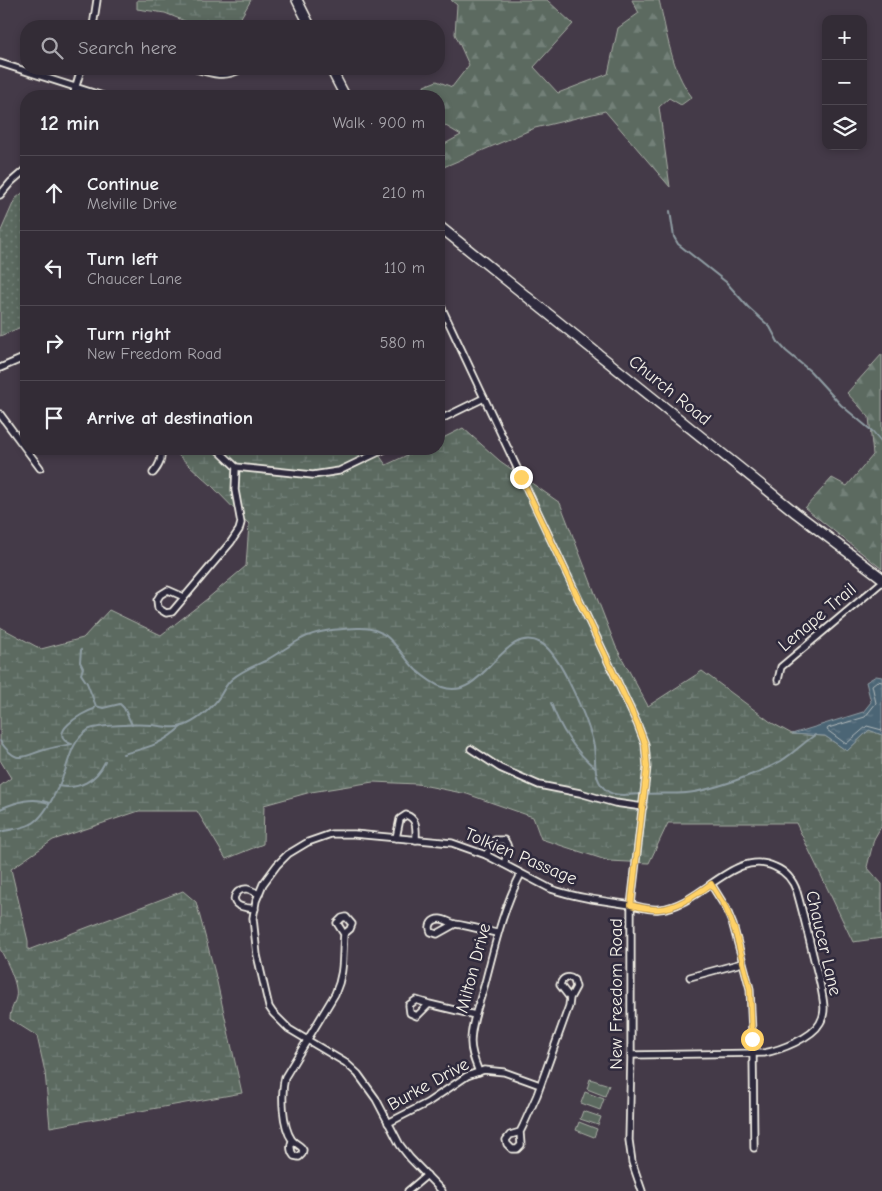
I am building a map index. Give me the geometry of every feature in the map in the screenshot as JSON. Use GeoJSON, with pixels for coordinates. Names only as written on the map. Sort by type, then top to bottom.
{"type":"FeatureCollection","features":[{"type":"Feature","properties":{"kind":"main road"},"geometry":{"type":"LineString","coordinates":[[298,0],[307,20]]}},
{"type":"Feature","properties":{"kind":"main road"},"geometry":{"type":"LineString","coordinates":[[334,75],[342,90]]}},
{"type":"Feature","properties":{"kind":"main road","name":"Church Road"},"geometry":{"type":"LineString","coordinates":[[445,231],[796,513],[882,578]]}},
{"type":"Feature","properties":{"kind":"street"},"geometry":{"type":"LineString","coordinates":[[94,20],[97,0]]}},
{"type":"Feature","properties":{"kind":"street"},"geometry":{"type":"LineString","coordinates":[[0,63],[20,70]]}},
{"type":"Feature","properties":{"kind":"street"},"geometry":{"type":"LineString","coordinates":[[36,75],[83,90]]}},
{"type":"Feature","properties":{"kind":"street"},"geometry":{"type":"LineString","coordinates":[[76,88],[80,75]]}},
{"type":"Feature","properties":{"kind":"street"},"geometry":{"type":"LineString","coordinates":[[0,195],[20,174]]}},
{"type":"Feature","properties":{"kind":"street","name":"New Freedom Road"},"geometry":{"type":"LineString","coordinates":[[445,315],[637,723],[647,755],[646,782],[631,905],[630,1153],[642,1191]]}},
{"type":"Feature","properties":{"kind":"street"},"geometry":{"type":"LineString","coordinates":[[0,368],[20,360]]}},
{"type":"Feature","properties":{"kind":"street"},"geometry":{"type":"LineString","coordinates":[[445,417],[484,398]]}},
{"type":"Feature","properties":{"kind":"street"},"geometry":{"type":"LineString","coordinates":[[0,414],[20,441]]}},
{"type":"Feature","properties":{"kind":"street"},"geometry":{"type":"LineString","coordinates":[[30,455],[40,468]]}},
{"type":"Feature","properties":{"kind":"street"},"geometry":{"type":"LineString","coordinates":[[153,473],[160,465],[161,455]]}},
{"type":"Feature","properties":{"kind":"street"},"geometry":{"type":"LineString","coordinates":[[223,455],[236,467],[277,470],[302,475],[326,474],[353,466],[374,455]]}},
{"type":"Feature","properties":{"kind":"street"},"geometry":{"type":"LineString","coordinates":[[184,597],[168,590],[160,594],[157,600],[158,608],[166,613],[172,612],[239,530],[240,523],[235,490],[236,467]]}},
{"type":"Feature","properties":{"kind":"street","name":"Lenape Trail"},"geometry":{"type":"LineString","coordinates":[[778,680],[781,667],[882,582]]}},
{"type":"Feature","properties":{"kind":"street"},"geometry":{"type":"LineString","coordinates":[[471,749],[500,768],[539,785],[615,803],[643,804]]}},
{"type":"Feature","properties":{"kind":"street"},"geometry":{"type":"LineString","coordinates":[[396,838],[399,822],[403,816],[410,816],[414,821],[416,840]]}},
{"type":"Feature","properties":{"kind":"street","name":"Tolkien Passage"},"geometry":{"type":"LineString","coordinates":[[442,1191],[404,1152],[372,1092],[358,1074],[346,1063],[283,1024],[269,1007],[256,949],[253,918],[259,894],[268,877],[282,860],[294,850],[315,839],[331,834],[346,834],[452,843],[486,855],[551,889],[572,896],[631,905]]}},
{"type":"Feature","properties":{"kind":"street"},"geometry":{"type":"LineString","coordinates":[[486,855],[495,840],[504,840],[508,850],[504,864]]}},
{"type":"Feature","properties":{"kind":"street","name":"Chaucer Lane"},"geometry":{"type":"LineString","coordinates":[[631,905],[658,909],[668,908],[680,903],[738,868],[749,864],[766,863],[783,871],[792,880],[797,892],[822,994],[824,1011],[817,1027],[808,1035],[783,1048],[770,1052],[753,1054],[631,1055]]}},
{"type":"Feature","properties":{"kind":"street","name":"Milton Drive"},"geometry":{"type":"LineString","coordinates":[[479,1072],[474,1060],[471,1043],[475,1015],[511,893],[521,874]]}},
{"type":"Feature","properties":{"kind":"street"},"geometry":{"type":"LineString","coordinates":[[711,884],[731,919],[750,989],[754,1148]]}},
{"type":"Feature","properties":{"kind":"street"},"geometry":{"type":"LineString","coordinates":[[255,909],[239,906],[234,902],[234,898],[242,890],[259,894]]}},
{"type":"Feature","properties":{"kind":"street"},"geometry":{"type":"LineString","coordinates":[[455,924],[498,933]]}},
{"type":"Feature","properties":{"kind":"street"},"geometry":{"type":"LineString","coordinates":[[292,1141],[284,1116],[283,1085],[285,1078],[340,982],[343,970],[344,934]]}},
{"type":"Feature","properties":{"kind":"street"},"geometry":{"type":"LineString","coordinates":[[690,977],[742,962]]}},
{"type":"Feature","properties":{"kind":"street"},"geometry":{"type":"LineString","coordinates":[[520,1132],[540,1084],[569,1006],[570,998]]}},
{"type":"Feature","properties":{"kind":"street"},"geometry":{"type":"LineString","coordinates":[[429,1004],[475,1015]]}},
{"type":"Feature","properties":{"kind":"street","name":"Burke Drive"},"geometry":{"type":"LineString","coordinates":[[388,1123],[427,1103],[467,1076],[479,1072],[497,1070],[540,1084]]}},
{"type":"Feature","properties":{"kind":"street"},"geometry":{"type":"LineString","coordinates":[[408,1191],[426,1175]]}},
{"type":"Feature","properties":{"kind":"green space"},"geometry":{"type":"Polygon","coordinates":[[[137,0],[251,0],[239,20],[182,20],[165,13],[137,9],[137,0]]]}},
{"type":"Feature","properties":{"kind":"green space"},"geometry":{"type":"Polygon","coordinates":[[[451,0],[547,0],[573,24],[534,67],[558,93],[608,74],[618,28],[639,13],[632,0],[659,0],[674,63],[692,97],[681,105],[669,98],[659,107],[670,187],[605,111],[535,128],[445,166],[445,144],[461,135],[445,126],[445,90],[425,90],[424,86],[437,81],[452,87],[469,65],[455,34],[457,5],[451,0]]]}},
{"type":"Feature","properties":{"kind":"green space"},"geometry":{"type":"Polygon","coordinates":[[[20,195],[20,328],[0,336],[0,233],[15,199],[20,195]]]}},
{"type":"Feature","properties":{"kind":"green space"},"geometry":{"type":"Polygon","coordinates":[[[882,354],[882,569],[805,508],[832,478],[847,486],[873,455],[869,417],[847,393],[882,354]]]}},
{"type":"Feature","properties":{"kind":"green space"},"geometry":{"type":"Polygon","coordinates":[[[463,428],[500,461],[560,503],[616,647],[648,706],[702,671],[772,723],[792,734],[825,736],[847,751],[869,730],[882,735],[882,825],[874,839],[867,867],[882,884],[882,938],[853,942],[796,823],[668,823],[649,863],[609,861],[541,839],[533,817],[467,794],[417,784],[373,782],[311,792],[264,805],[263,844],[226,859],[197,811],[139,811],[53,840],[11,869],[28,941],[28,950],[183,891],[196,902],[215,973],[242,1093],[50,1127],[45,1072],[37,1036],[10,1019],[16,997],[16,986],[0,949],[0,786],[11,778],[0,760],[0,627],[41,649],[83,638],[109,610],[161,635],[246,566],[249,524],[178,455],[379,455],[386,465],[407,455],[445,455],[445,437],[463,428]]]}},
{"type":"Feature","properties":{"kind":"green space"},"geometry":{"type":"Polygon","coordinates":[[[590,1079],[609,1085],[605,1096],[587,1089],[590,1079]]]}},
{"type":"Feature","properties":{"kind":"green space"},"geometry":{"type":"Polygon","coordinates":[[[585,1092],[604,1099],[600,1110],[581,1103],[585,1092]]]}},
{"type":"Feature","properties":{"kind":"green space"},"geometry":{"type":"Polygon","coordinates":[[[583,1111],[601,1117],[598,1125],[580,1119],[583,1111]]]}},
{"type":"Feature","properties":{"kind":"green space"},"geometry":{"type":"Polygon","coordinates":[[[579,1122],[597,1129],[594,1137],[576,1130],[579,1122]]]}},
{"type":"Feature","properties":{"kind":"water"},"geometry":{"type":"Polygon","coordinates":[[[876,676],[882,677],[882,735],[869,730],[847,751],[825,736],[792,734],[863,712],[871,702],[866,682],[876,676]]]}},
{"type":"Feature","properties":{"kind":"waterway"},"geometry":{"type":"LineString","coordinates":[[670,211],[674,237],[678,244],[726,282],[748,307],[770,327],[778,342],[786,351],[810,371],[841,405],[872,431],[882,443]]}},
{"type":"Feature","properties":{"kind":"waterway"},"geometry":{"type":"LineString","coordinates":[[0,832],[27,826],[42,815],[60,784],[75,743],[88,730],[118,725],[174,727],[188,724],[210,708],[228,683],[239,674],[301,639],[321,632],[336,630],[369,628],[378,631],[392,641],[409,663],[425,677],[442,687],[457,689],[470,684],[515,643],[527,640],[541,643],[557,661],[573,690],[594,746],[596,773],[600,783],[611,793],[627,795],[686,793],[721,785],[761,771],[781,761],[815,735]]}},
{"type":"Feature","properties":{"kind":"waterway"},"geometry":{"type":"LineString","coordinates":[[81,650],[80,662],[83,668],[81,674],[87,683],[96,706]]}},
{"type":"Feature","properties":{"kind":"waterway"},"geometry":{"type":"LineString","coordinates":[[551,703],[568,738],[595,768]]}},
{"type":"Feature","properties":{"kind":"waterway"},"geometry":{"type":"LineString","coordinates":[[96,706],[103,708],[120,704],[132,725]]}},
{"type":"Feature","properties":{"kind":"waterway"},"geometry":{"type":"LineString","coordinates":[[71,744],[64,740],[62,735],[64,730],[74,719],[94,709],[96,706]]}},
{"type":"Feature","properties":{"kind":"waterway"},"geometry":{"type":"LineString","coordinates":[[123,754],[154,744],[168,737],[182,726]]}},
{"type":"Feature","properties":{"kind":"waterway"},"geometry":{"type":"LineString","coordinates":[[0,741],[11,754],[20,757],[72,744]]}},
{"type":"Feature","properties":{"kind":"waterway"},"geometry":{"type":"LineString","coordinates":[[58,786],[73,787],[86,783],[97,774],[105,762]]}},
{"type":"Feature","properties":{"kind":"waterway"},"geometry":{"type":"LineString","coordinates":[[0,809],[18,802],[31,800],[49,803]]}},
{"type":"Feature","properties":{"kind":"route"},"geometry":{"type":"LineString","coordinates":[[521,477],[637,723],[645,744],[647,767],[631,905],[658,909],[668,908],[700,892],[711,884],[726,908],[735,931],[750,989],[752,1039]]}}]}
